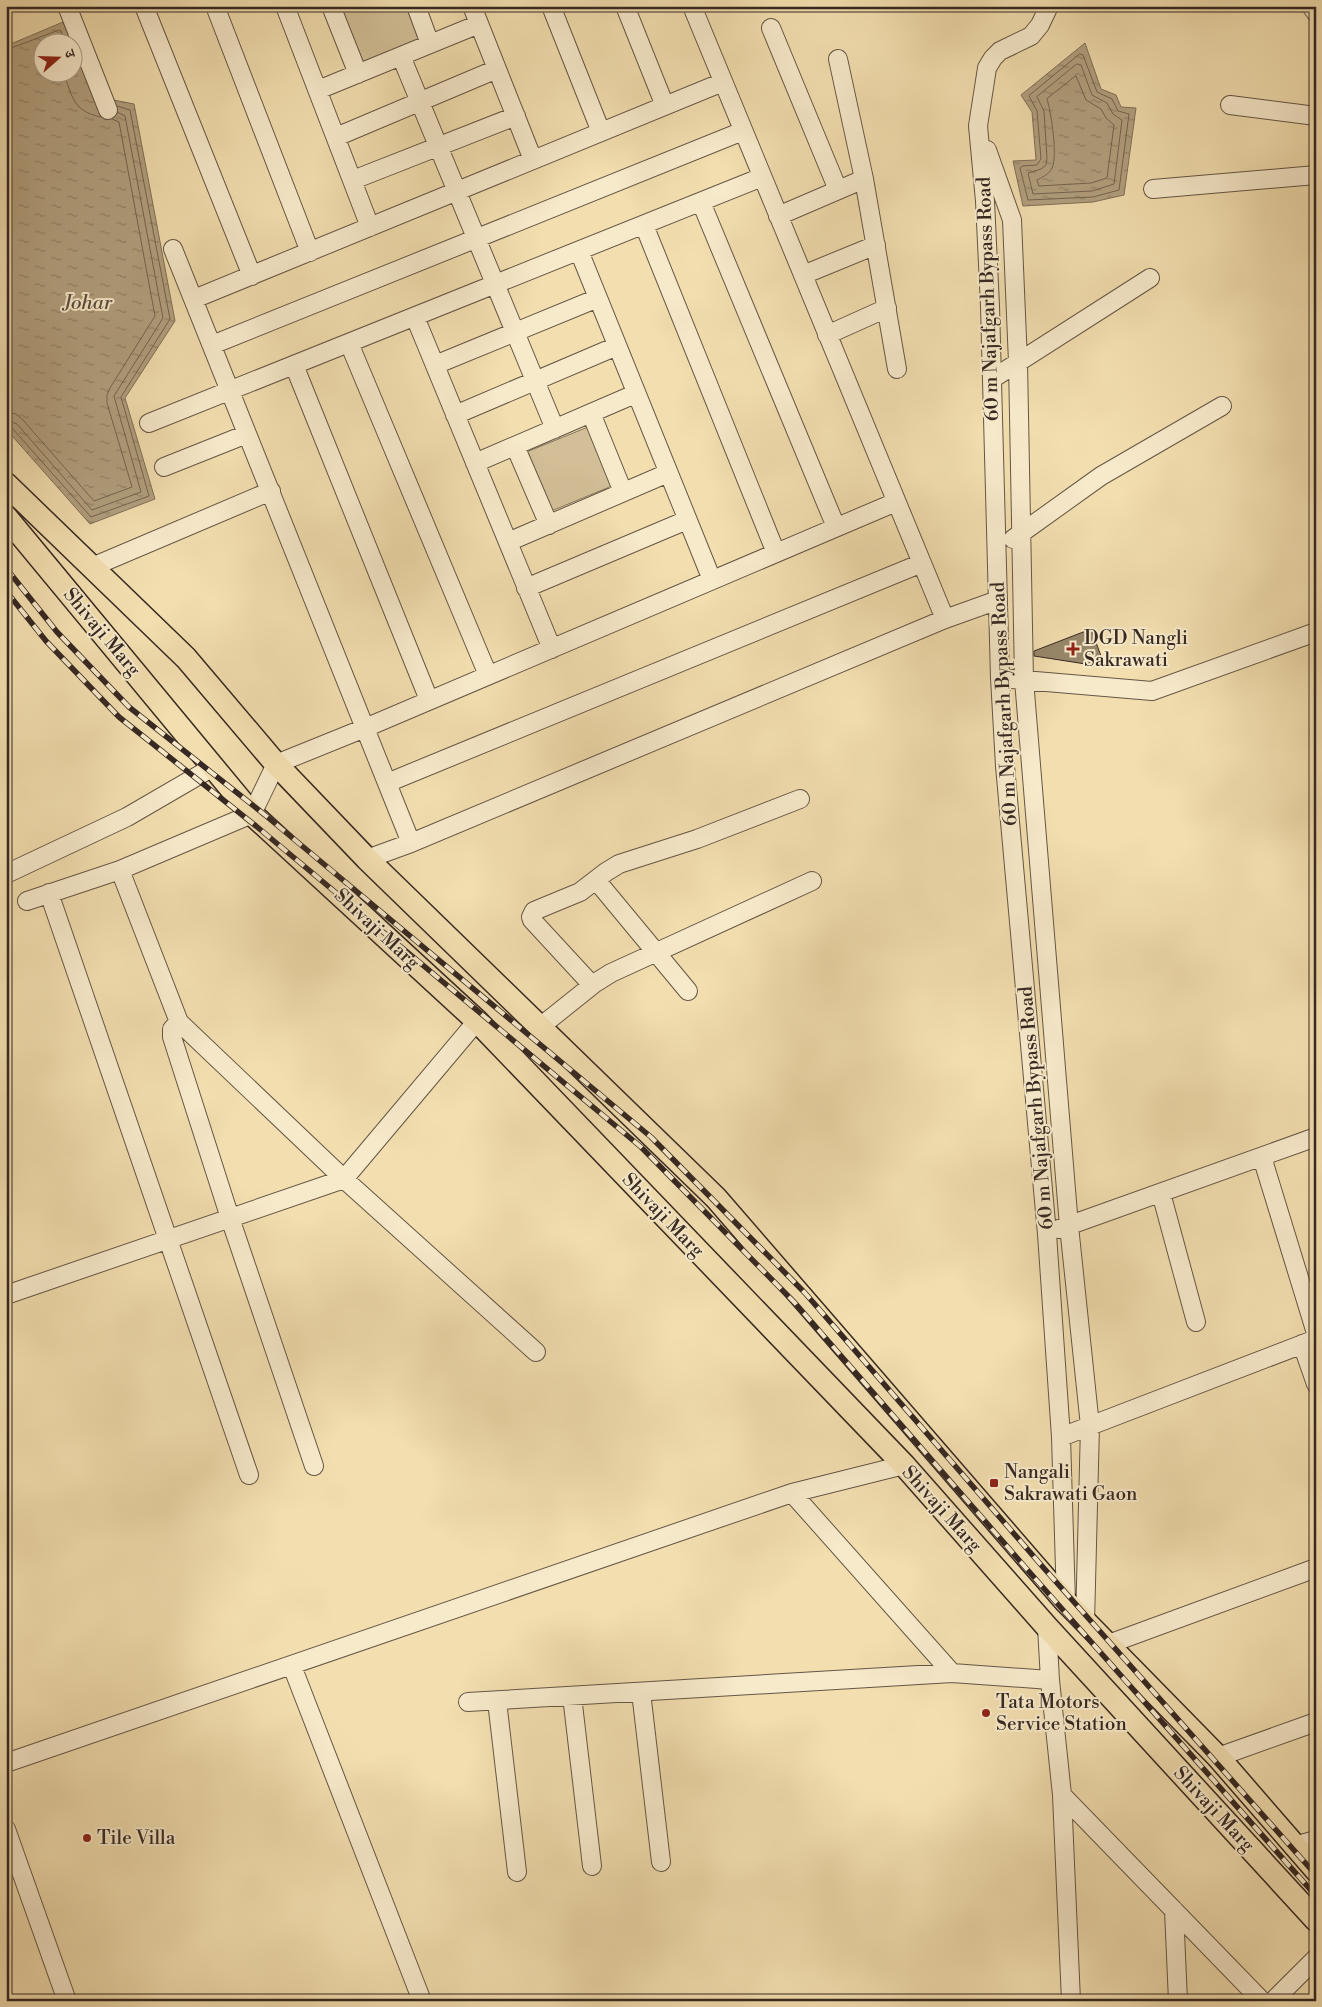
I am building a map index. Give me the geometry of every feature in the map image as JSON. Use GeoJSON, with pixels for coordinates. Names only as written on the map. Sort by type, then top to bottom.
{"type":"FeatureCollection","features":[{"type":"Feature","properties":{"kind":"main road","name":"Shivaji Marg"},"geometry":{"type":"LineString","coordinates":[[6,484],[186,658],[276,764],[367,859],[716,1198],[1066,1602],[1106,1645],[1218,1757],[1316,1870]]}},
{"type":"Feature","properties":{"kind":"main road","name":"Shivaji Marg"},"geometry":{"type":"LineString","coordinates":[[6,517],[252,814],[477,1021],[904,1465],[1047,1627],[1316,1920]]}},
{"type":"Feature","properties":{"kind":"main road"},"geometry":{"type":"LineString","coordinates":[[1047,1627],[1066,1602]]}},
{"type":"Feature","properties":{"kind":"main road"},"geometry":{"type":"LineString","coordinates":[[1068,1650],[1085,1623]]}},
{"type":"Feature","properties":{"kind":"street"},"geometry":{"type":"LineString","coordinates":[[67,6],[108,110]]}},
{"type":"Feature","properties":{"kind":"street"},"geometry":{"type":"LineString","coordinates":[[144,6],[252,276]]}},
{"type":"Feature","properties":{"kind":"street"},"geometry":{"type":"LineString","coordinates":[[215,6],[310,252]]}},
{"type":"Feature","properties":{"kind":"street"},"geometry":{"type":"LineString","coordinates":[[331,6],[358,74]]}},
{"type":"Feature","properties":{"kind":"street"},"geometry":{"type":"LineString","coordinates":[[416,6],[430,44]]}},
{"type":"Feature","properties":{"kind":"street"},"geometry":{"type":"LineString","coordinates":[[472,6],[533,160]]}},
{"type":"Feature","properties":{"kind":"street"},"geometry":{"type":"LineString","coordinates":[[551,6],[601,132]]}},
{"type":"Feature","properties":{"kind":"street"},"geometry":{"type":"LineString","coordinates":[[625,6],[665,106]]}},
{"type":"Feature","properties":{"kind":"street"},"geometry":{"type":"LineString","coordinates":[[692,6],[945,619]]}},
{"type":"Feature","properties":{"kind":"street"},"geometry":{"type":"LineString","coordinates":[[978,126],[987,68],[1000,51],[1031,36],[1040,25],[1049,6]]}},
{"type":"Feature","properties":{"kind":"street"},"geometry":{"type":"LineString","coordinates":[[1311,6],[1316,13]]}},
{"type":"Feature","properties":{"kind":"street"},"geometry":{"type":"LineString","coordinates":[[291,8],[318,90],[370,227]]}},
{"type":"Feature","properties":{"kind":"street"},"geometry":{"type":"LineString","coordinates":[[318,90],[479,24]]}},
{"type":"Feature","properties":{"kind":"street"},"geometry":{"type":"LineString","coordinates":[[771,28],[838,190]]}},
{"type":"Feature","properties":{"kind":"street"},"geometry":{"type":"LineString","coordinates":[[401,56],[554,429]]}},
{"type":"Feature","properties":{"kind":"street"},"geometry":{"type":"LineString","coordinates":[[838,59],[864,179],[897,369]]}},
{"type":"Feature","properties":{"kind":"street"},"geometry":{"type":"LineString","coordinates":[[336,137],[497,69]]}},
{"type":"Feature","properties":{"kind":"street"},"geometry":{"type":"LineString","coordinates":[[194,299],[723,82]]}},
{"type":"Feature","properties":{"kind":"street"},"geometry":{"type":"LineString","coordinates":[[1230,105],[1316,116]]}},
{"type":"Feature","properties":{"kind":"street"},"geometry":{"type":"LineString","coordinates":[[353,180],[516,116]]}},
{"type":"Feature","properties":{"kind":"street","name":"60 m Najafgarh Bypass Road"},"geometry":{"type":"LineString","coordinates":[[978,126],[1012,220],[1018,362],[1024,680],[1068,1226],[1090,1426],[1085,1623]]}},
{"type":"Feature","properties":{"kind":"street","name":"60 m Najafgarh Bypass Road"},"geometry":{"type":"LineString","coordinates":[[978,126],[985,201],[1000,678],[1005,766],[1047,1234],[1061,1437],[1066,1602]]}},
{"type":"Feature","properties":{"kind":"street"},"geometry":{"type":"LineString","coordinates":[[212,345],[743,132]]}},
{"type":"Feature","properties":{"kind":"street"},"geometry":{"type":"LineString","coordinates":[[1153,189],[1316,175]]}},
{"type":"Feature","properties":{"kind":"street"},"geometry":{"type":"LineString","coordinates":[[149,423],[762,177]]}},
{"type":"Feature","properties":{"kind":"street"},"geometry":{"type":"LineString","coordinates":[[778,216],[864,179]]}},
{"type":"Feature","properties":{"kind":"street"},"geometry":{"type":"LineString","coordinates":[[701,202],[836,527]]}},
{"type":"Feature","properties":{"kind":"street"},"geometry":{"type":"LineString","coordinates":[[644,225],[776,553]]}},
{"type":"Feature","properties":{"kind":"street"},"geometry":{"type":"LineString","coordinates":[[802,275],[876,245]]}},
{"type":"Feature","properties":{"kind":"street"},"geometry":{"type":"LineString","coordinates":[[173,249],[412,843]]}},
{"type":"Feature","properties":{"kind":"street"},"geometry":{"type":"LineString","coordinates":[[578,251],[712,580]]}},
{"type":"Feature","properties":{"kind":"street"},"geometry":{"type":"LineString","coordinates":[[992,379],[1150,278]]}},
{"type":"Feature","properties":{"kind":"street"},"geometry":{"type":"LineString","coordinates":[[435,365],[598,298]]}},
{"type":"Feature","properties":{"kind":"street"},"geometry":{"type":"LineString","coordinates":[[827,335],[887,308]]}},
{"type":"Feature","properties":{"kind":"street"},"geometry":{"type":"LineString","coordinates":[[415,317],[552,649]]}},
{"type":"Feature","properties":{"kind":"street"},"geometry":{"type":"LineString","coordinates":[[349,343],[488,675]]}},
{"type":"Feature","properties":{"kind":"street"},"geometry":{"type":"LineString","coordinates":[[455,415],[616,346]]}},
{"type":"Feature","properties":{"kind":"street"},"geometry":{"type":"LineString","coordinates":[[294,365],[429,700]]}},
{"type":"Feature","properties":{"kind":"street"},"geometry":{"type":"LineString","coordinates":[[475,463],[635,394]]}},
{"type":"Feature","properties":{"kind":"street"},"geometry":{"type":"LineString","coordinates":[[997,550],[1101,476],[1222,406]]}},
{"type":"Feature","properties":{"kind":"street"},"geometry":{"type":"LineString","coordinates":[[591,413],[623,492]]}},
{"type":"Feature","properties":{"kind":"street"},"geometry":{"type":"LineString","coordinates":[[164,467],[247,434]]}},
{"type":"Feature","properties":{"kind":"street"},"geometry":{"type":"LineString","coordinates":[[515,446],[548,524]]}},
{"type":"Feature","properties":{"kind":"street"},"geometry":{"type":"LineString","coordinates":[[508,542],[668,473]]}},
{"type":"Feature","properties":{"kind":"street"},"geometry":{"type":"LineString","coordinates":[[92,567],[271,491]]}},
{"type":"Feature","properties":{"kind":"street"},"geometry":{"type":"LineString","coordinates":[[27,901],[120,870],[252,814],[276,764],[552,649],[896,502]]}},
{"type":"Feature","properties":{"kind":"street"},"geometry":{"type":"LineString","coordinates":[[526,588],[687,520]]}},
{"type":"Feature","properties":{"kind":"street"},"geometry":{"type":"LineString","coordinates":[[387,783],[922,563]]}},
{"type":"Feature","properties":{"kind":"street"},"geometry":{"type":"LineString","coordinates":[[367,859],[412,843],[945,619],[998,600]]}},
{"type":"Feature","properties":{"kind":"street"},"geometry":{"type":"LineString","coordinates":[[1000,678],[1152,691],[1316,632]]}},
{"type":"Feature","properties":{"kind":"street"},"geometry":{"type":"LineString","coordinates":[[6,874],[127,817],[213,766]]}},
{"type":"Feature","properties":{"kind":"street"},"geometry":{"type":"LineString","coordinates":[[592,985],[531,917],[534,911],[572,897],[619,864],[697,839],[800,800]]}},
{"type":"Feature","properties":{"kind":"street"},"geometry":{"type":"LineString","coordinates":[[120,870],[176,1030],[230,1218],[314,1466]]}},
{"type":"Feature","properties":{"kind":"street"},"geometry":{"type":"LineString","coordinates":[[596,880],[688,991]]}},
{"type":"Feature","properties":{"kind":"street"},"geometry":{"type":"LineString","coordinates":[[540,1027],[592,985],[612,973],[654,952],[812,881]]}},
{"type":"Feature","properties":{"kind":"street"},"geometry":{"type":"LineString","coordinates":[[49,893],[248,1475]]}},
{"type":"Feature","properties":{"kind":"street"},"geometry":{"type":"LineString","coordinates":[[6,1295],[344,1179],[477,1021]]}},
{"type":"Feature","properties":{"kind":"street"},"geometry":{"type":"LineString","coordinates":[[176,1030],[536,1352]]}},
{"type":"Feature","properties":{"kind":"street"},"geometry":{"type":"LineString","coordinates":[[1047,1234],[1316,1137]]}},
{"type":"Feature","properties":{"kind":"street"},"geometry":{"type":"LineString","coordinates":[[1262,1157],[1311,1339],[1316,1384]]}},
{"type":"Feature","properties":{"kind":"street"},"geometry":{"type":"LineString","coordinates":[[1161,1193],[1196,1322]]}},
{"type":"Feature","properties":{"kind":"street"},"geometry":{"type":"LineString","coordinates":[[1061,1437],[1311,1339]]}},
{"type":"Feature","properties":{"kind":"street"},"geometry":{"type":"LineString","coordinates":[[6,1763],[792,1493],[904,1465]]}},
{"type":"Feature","properties":{"kind":"street"},"geometry":{"type":"LineString","coordinates":[[792,1493],[952,1673]]}},
{"type":"Feature","properties":{"kind":"street"},"geometry":{"type":"LineString","coordinates":[[1106,1645],[1316,1568]]}},
{"type":"Feature","properties":{"kind":"street"},"geometry":{"type":"LineString","coordinates":[[1047,1627],[1050,1680],[1062,1796],[1071,2001]]}},
{"type":"Feature","properties":{"kind":"street"},"geometry":{"type":"LineString","coordinates":[[292,1666],[422,2001]]}},
{"type":"Feature","properties":{"kind":"street"},"geometry":{"type":"LineString","coordinates":[[468,1702],[952,1673],[1050,1680]]}},
{"type":"Feature","properties":{"kind":"street"},"geometry":{"type":"LineString","coordinates":[[641,1692],[661,1862]]}},
{"type":"Feature","properties":{"kind":"street"},"geometry":{"type":"LineString","coordinates":[[572,1696],[592,1866]]}},
{"type":"Feature","properties":{"kind":"street"},"geometry":{"type":"LineString","coordinates":[[498,1701],[517,1872]]}},
{"type":"Feature","properties":{"kind":"street"},"geometry":{"type":"LineString","coordinates":[[1218,1757],[1316,1722]]}},
{"type":"Feature","properties":{"kind":"street"},"geometry":{"type":"LineString","coordinates":[[1062,1796],[1262,2001]]}},
{"type":"Feature","properties":{"kind":"street"},"geometry":{"type":"LineString","coordinates":[[6,1829],[67,2001]]}},
{"type":"Feature","properties":{"kind":"street"},"geometry":{"type":"LineString","coordinates":[[1294,1846],[1316,1840]]}},
{"type":"Feature","properties":{"kind":"street"},"geometry":{"type":"LineString","coordinates":[[1174,1910],[1178,2001]]}},
{"type":"Feature","properties":{"kind":"street"},"geometry":{"type":"LineString","coordinates":[[1273,2001],[1316,1958]]}},
{"type":"Feature","properties":{"kind":"shaded area"},"geometry":{"type":"Polygon","coordinates":[[[335,6],[410,6],[424,42],[359,68],[335,6]]]}},
{"type":"Feature","properties":{"kind":"shaded area"},"geometry":{"type":"Polygon","coordinates":[[[588,427],[612,486],[549,512],[524,453],[588,427]]]}},
{"type":"Feature","properties":{"kind":"water","name":"Johar"},"geometry":{"type":"Polygon","coordinates":[[[63,22],[67,32],[39,32],[63,22]]]}},
{"type":"Feature","properties":{"kind":"water","name":"Johar"},"geometry":{"type":"Polygon","coordinates":[[[32,35],[32,82],[82,82],[82,68],[93,96],[134,104],[175,321],[125,398],[155,499],[90,524],[6,429],[6,46],[32,35]]]}},
{"type":"Feature","properties":{"kind":"water"},"geometry":{"type":"Polygon","coordinates":[[[1085,43],[1101,89],[1116,95],[1121,107],[1136,108],[1124,195],[1093,202],[1023,206],[1013,161],[1036,160],[1032,112],[1021,95],[1085,43]]]}},
{"type":"Feature","properties":{"kind":"building"},"geometry":{"type":"Polygon","coordinates":[[[1091,629],[1105,667],[1034,656],[1034,651],[1091,629]]]}},
{"type":"Feature","properties":{"kind":"railway"},"geometry":{"type":"LineString","coordinates":[[6,568],[57,632],[129,707],[265,815],[651,1137],[805,1293],[1042,1566],[1316,1875]]}},
{"type":"Feature","properties":{"kind":"railway"},"geometry":{"type":"LineString","coordinates":[[6,591],[46,641],[119,717],[256,826],[641,1147],[795,1303],[1316,1896]]}},
{"type":"Feature","properties":{"kind":"place","name":"DGD Nangli Sakrawati"},"geometry":{"type":"Point","coordinates":[1073,649]}},
{"type":"Feature","properties":{"kind":"place","name":"Nangali Sakrawati Gaon"},"geometry":{"type":"Point","coordinates":[994,1483]}},
{"type":"Feature","properties":{"kind":"place","name":"Tata Motors Service Station"},"geometry":{"type":"Point","coordinates":[986,1713]}},
{"type":"Feature","properties":{"kind":"place","name":"Tile Villa"},"geometry":{"type":"Point","coordinates":[87,1838]}}]}
